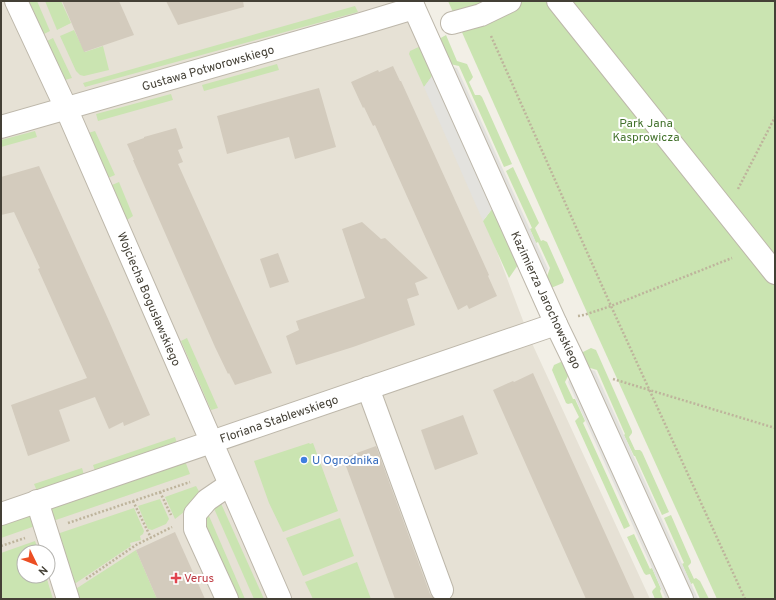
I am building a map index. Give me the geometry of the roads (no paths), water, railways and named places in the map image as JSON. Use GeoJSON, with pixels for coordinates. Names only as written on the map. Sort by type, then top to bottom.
{"type":"FeatureCollection","features":[{"type":"Feature","properties":{"kind":"street","name":"Wojciecha Bogusławskiego"},"geometry":{"type":"LineString","coordinates":[[16,1],[66,108],[229,485],[280,599]]}},
{"type":"Feature","properties":{"kind":"street"},"geometry":{"type":"LineString","coordinates":[[452,23],[481,15],[510,1]]}},
{"type":"Feature","properties":{"kind":"street"},"geometry":{"type":"LineString","coordinates":[[558,1],[775,273]]}},
{"type":"Feature","properties":{"kind":"street","name":"Gustawa Potworowskiego"},"geometry":{"type":"LineString","coordinates":[[1,127],[361,24],[413,4]]}},
{"type":"Feature","properties":{"kind":"street","name":"Kazimierza Jarochowskiego"},"geometry":{"type":"LineString","coordinates":[[413,4],[556,324],[682,599]]}},
{"type":"Feature","properties":{"kind":"street","name":"Floriana Stablewskiego"},"geometry":{"type":"LineString","coordinates":[[1,514],[556,324]]}},
{"type":"Feature","properties":{"kind":"street"},"geometry":{"type":"LineString","coordinates":[[368,388],[442,590]]}},
{"type":"Feature","properties":{"kind":"street"},"geometry":{"type":"LineString","coordinates":[[227,599],[195,529],[195,514],[207,500],[229,485]]}},
{"type":"Feature","properties":{"kind":"street"},"geometry":{"type":"LineString","coordinates":[[37,501],[67,596]]}},
{"type":"Feature","properties":{"kind":"place","name":"U Ogrodnika"},"geometry":{"type":"Point","coordinates":[304,460]}},
{"type":"Feature","properties":{"kind":"place","name":"Verus"},"geometry":{"type":"Point","coordinates":[176,578]}},
{"type":"Feature","properties":{"kind":"park label","name":"Park Jana Kasprowicza"},"geometry":{"type":"Point","coordinates":[646,130]}}]}
